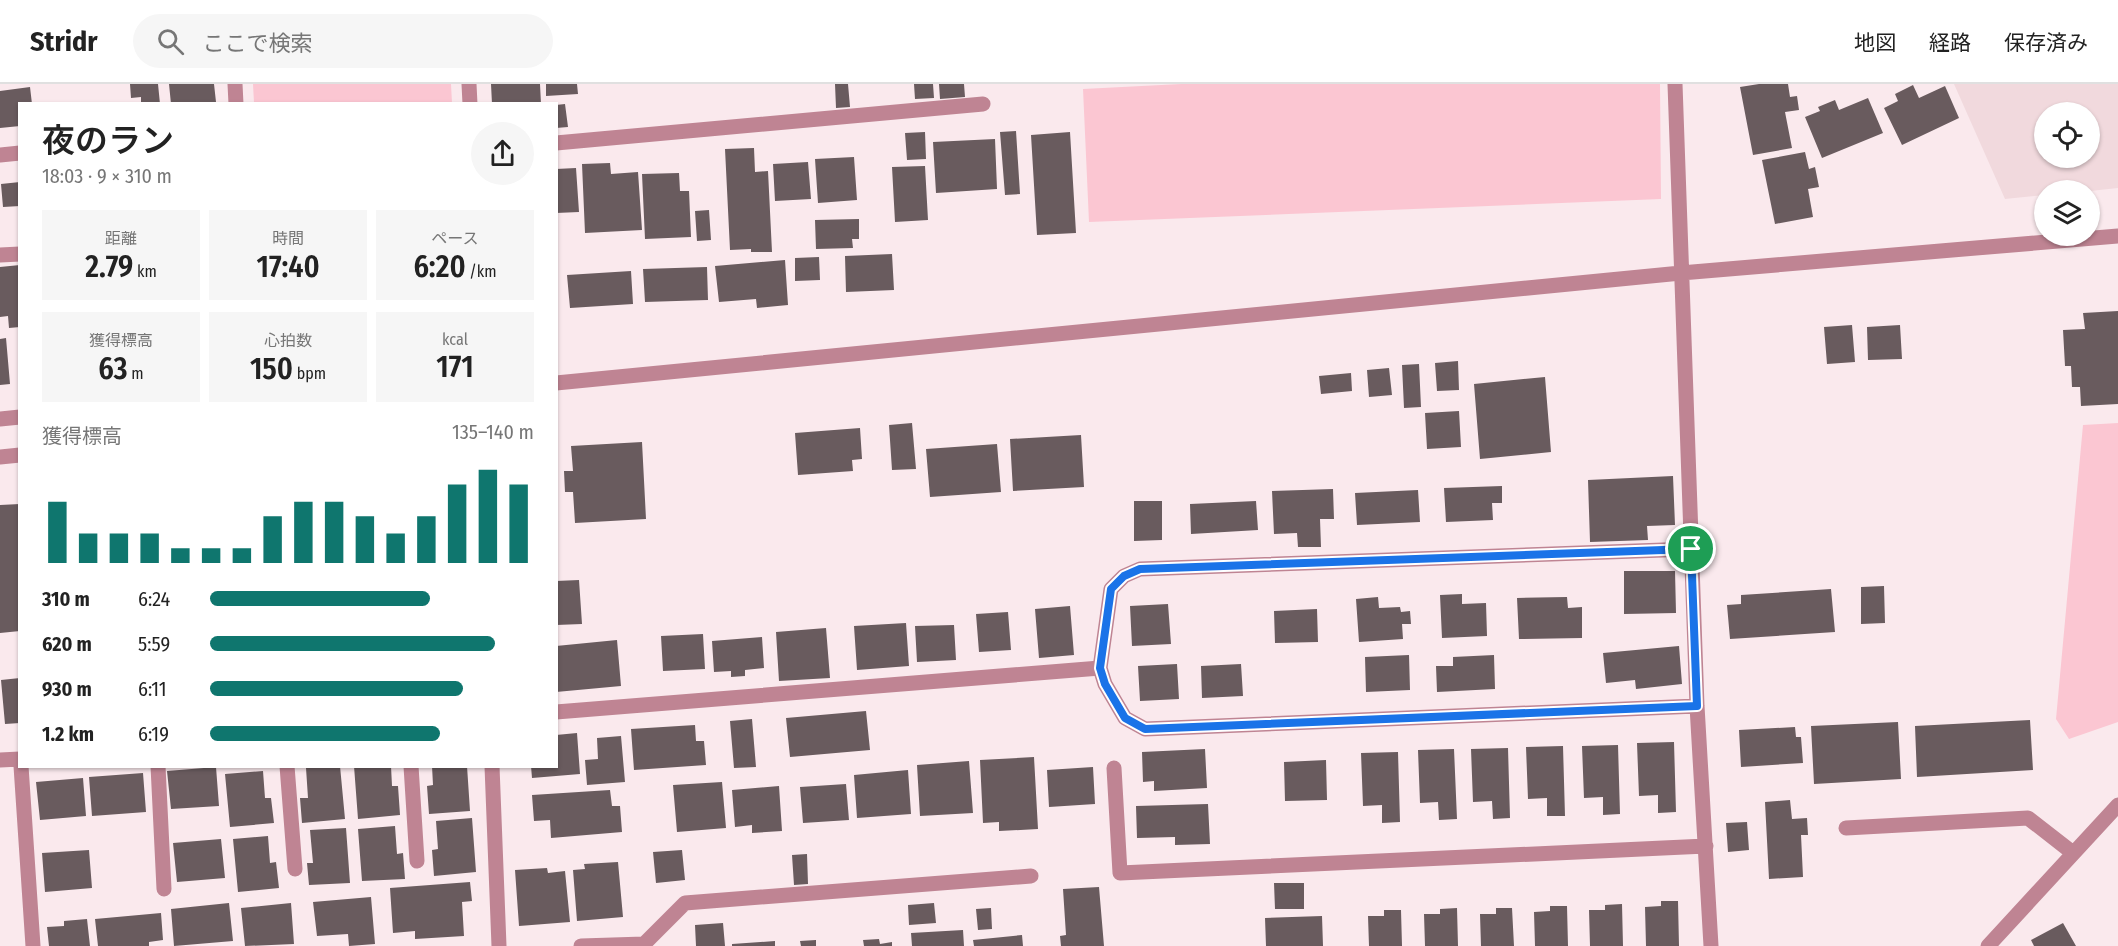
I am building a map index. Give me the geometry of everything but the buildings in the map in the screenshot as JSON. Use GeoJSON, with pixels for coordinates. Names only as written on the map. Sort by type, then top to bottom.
{"type":"FeatureCollection","features":[{"type":"Feature","properties":{"kind":"street"},"geometry":{"type":"LineString","coordinates":[[235,84],[236,102]]}},
{"type":"Feature","properties":{"kind":"street"},"geometry":{"type":"LineString","coordinates":[[469,84],[470,102]]}},
{"type":"Feature","properties":{"kind":"street"},"geometry":{"type":"LineString","coordinates":[[1675,84],[1697,706],[1711,946]]}},
{"type":"Feature","properties":{"kind":"street"},"geometry":{"type":"LineString","coordinates":[[558,143],[983,104]]}},
{"type":"Feature","properties":{"kind":"street"},"geometry":{"type":"LineString","coordinates":[[0,155],[18,153]]}},
{"type":"Feature","properties":{"kind":"street"},"geometry":{"type":"LineString","coordinates":[[558,383],[1681,273],[2118,236]]}},
{"type":"Feature","properties":{"kind":"street"},"geometry":{"type":"LineString","coordinates":[[0,255],[18,254]]}},
{"type":"Feature","properties":{"kind":"street"},"geometry":{"type":"LineString","coordinates":[[0,419],[18,417]]}},
{"type":"Feature","properties":{"kind":"street"},"geometry":{"type":"LineString","coordinates":[[0,457],[18,455]]}},
{"type":"Feature","properties":{"kind":"street"},"geometry":{"type":"LineString","coordinates":[[1691,549],[1140,569],[1124,576],[1111,589],[1100,668],[1105,684],[1125,718],[1145,729],[1697,706]]}},
{"type":"Feature","properties":{"kind":"street"},"geometry":{"type":"LineString","coordinates":[[558,712],[1100,668]]}},
{"type":"Feature","properties":{"kind":"street"},"geometry":{"type":"LineString","coordinates":[[0,760],[18,759]]}},
{"type":"Feature","properties":{"kind":"street"},"geometry":{"type":"LineString","coordinates":[[21,768],[33,946]]}},
{"type":"Feature","properties":{"kind":"street"},"geometry":{"type":"LineString","coordinates":[[158,768],[164,889]]}},
{"type":"Feature","properties":{"kind":"street"},"geometry":{"type":"LineString","coordinates":[[287,768],[295,869]]}},
{"type":"Feature","properties":{"kind":"street"},"geometry":{"type":"LineString","coordinates":[[411,768],[417,861]]}},
{"type":"Feature","properties":{"kind":"street"},"geometry":{"type":"LineString","coordinates":[[492,768],[499,946]]}},
{"type":"Feature","properties":{"kind":"street"},"geometry":{"type":"LineString","coordinates":[[1114,768],[1120,873],[1706,846]]}},
{"type":"Feature","properties":{"kind":"street"},"geometry":{"type":"LineString","coordinates":[[1988,946],[2118,805]]}},
{"type":"Feature","properties":{"kind":"street"},"geometry":{"type":"LineString","coordinates":[[1846,828],[2028,818],[2073,853]]}},
{"type":"Feature","properties":{"kind":"street"},"geometry":{"type":"LineString","coordinates":[[581,946],[644,944],[685,903],[1031,876]]}},
{"type":"Feature","properties":{"kind":"shaded area"},"geometry":{"type":"Polygon","coordinates":[[[253,84],[451,84],[452,102],[254,102],[253,84]]]}},
{"type":"Feature","properties":{"kind":"shaded area"},"geometry":{"type":"Polygon","coordinates":[[[1181,84],[1660,84],[1661,199],[1089,222],[1083,89],[1181,84]]]}},
{"type":"Feature","properties":{"kind":"shaded area"},"geometry":{"type":"Polygon","coordinates":[[[1954,84],[2118,84],[2118,188],[2100,190],[2100,180],[2034,180],[2034,196],[2005,199],[1954,84]]]}},
{"type":"Feature","properties":{"kind":"shaded area"},"geometry":{"type":"Polygon","coordinates":[[[2118,423],[2118,722],[2069,739],[2056,719],[2083,425],[2118,423]]]}},
{"type":"Feature","properties":{"kind":"route"},"geometry":{"type":"LineString","coordinates":[[1691,549],[1697,706],[1145,729],[1125,718],[1105,684],[1100,668],[1107,600],[1111,589],[1124,576],[1140,569],[1691,549]]}}]}
